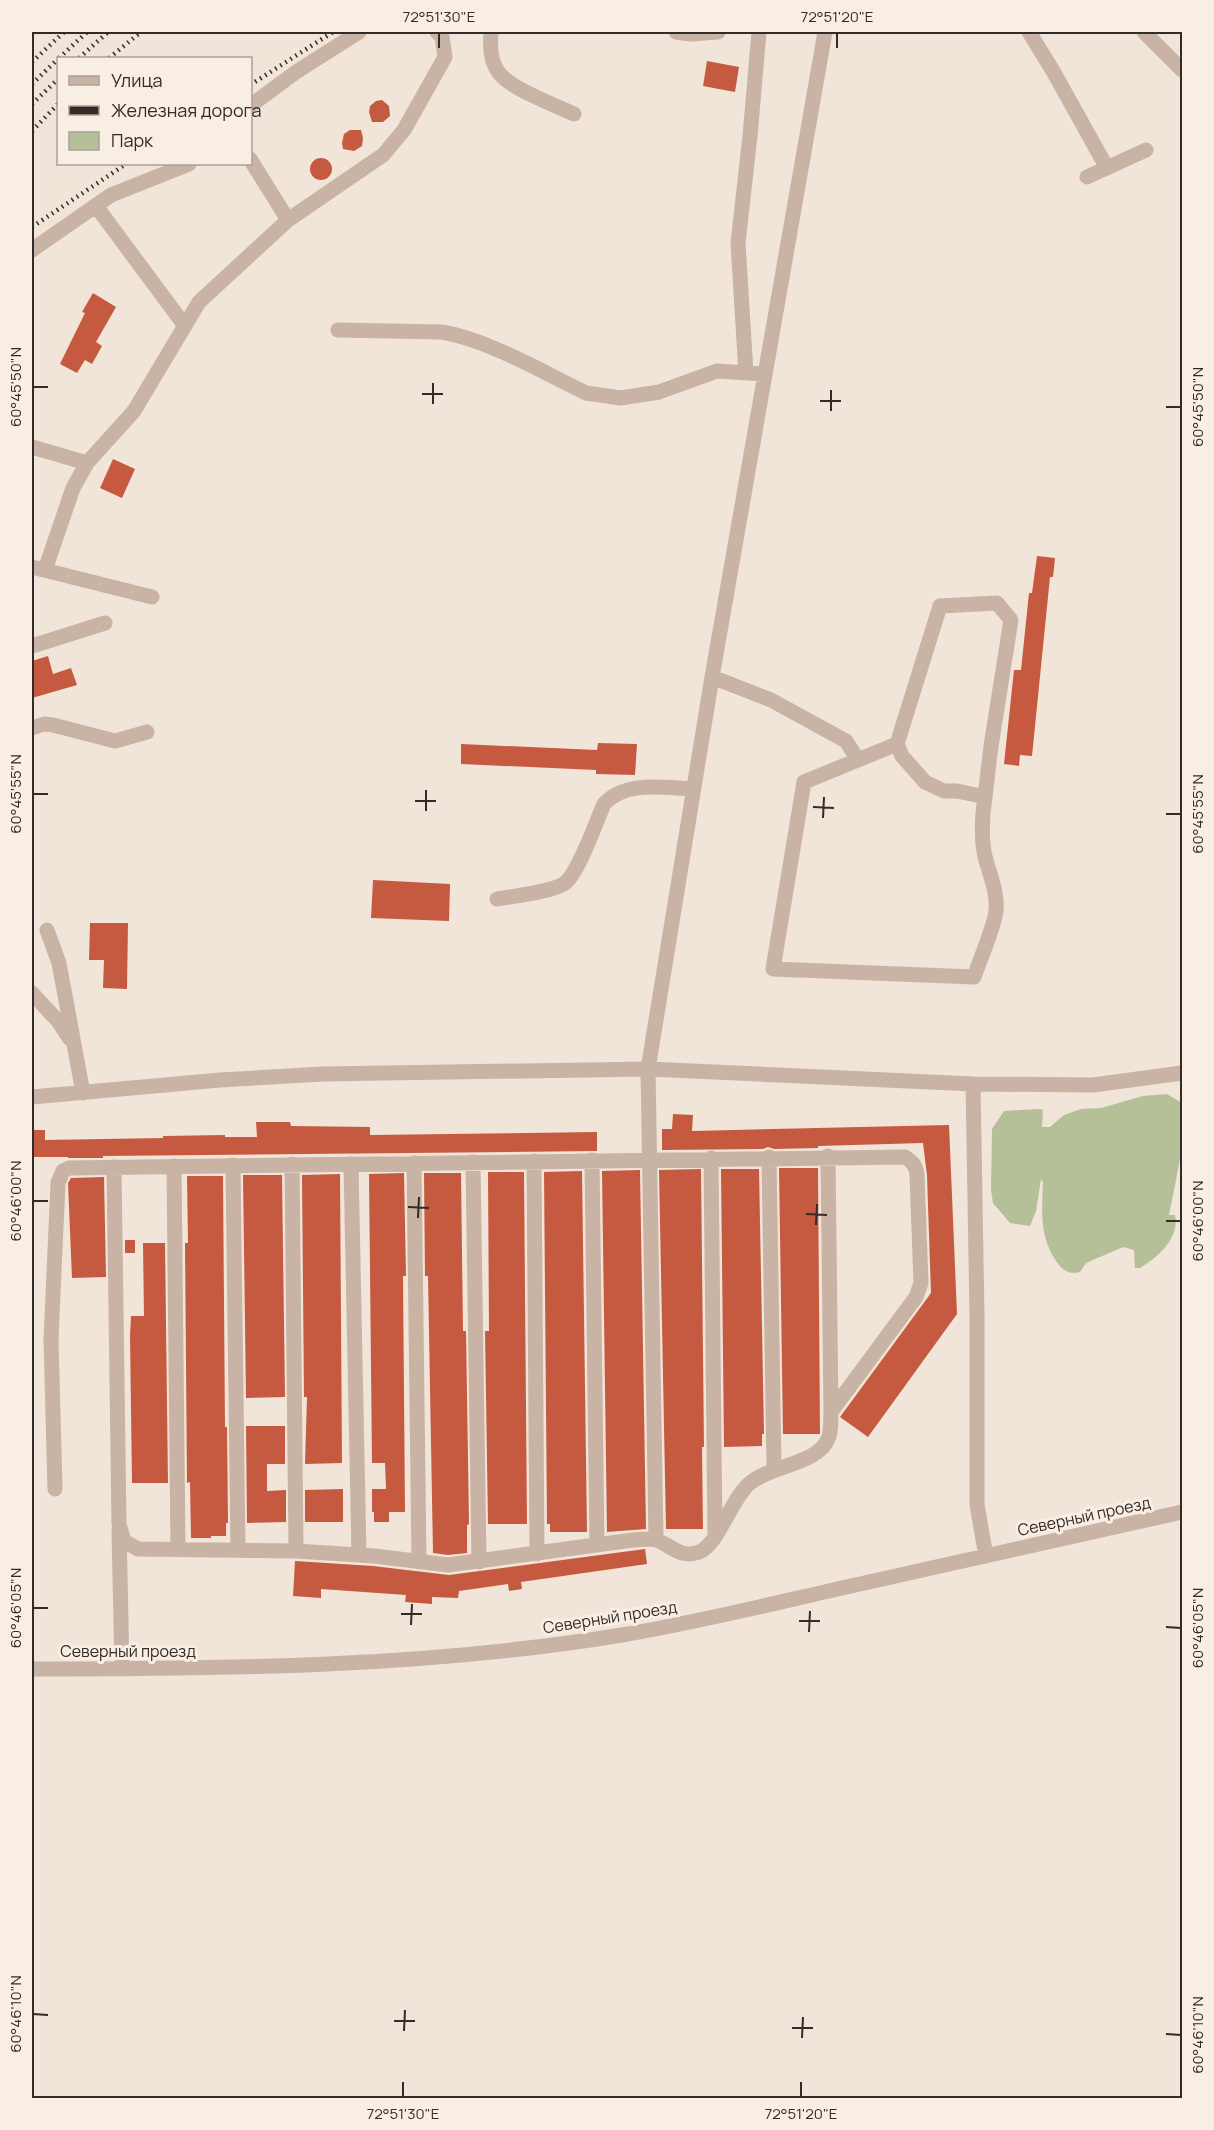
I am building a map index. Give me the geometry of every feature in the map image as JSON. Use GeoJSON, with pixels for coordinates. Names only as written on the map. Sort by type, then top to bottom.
{"type":"FeatureCollection","features":[{"type":"Feature","properties":{"kind":"street"},"geometry":{"type":"LineString","coordinates":[[252,105],[296,72],[359,32]]}},
{"type":"Feature","properties":{"kind":"street"},"geometry":{"type":"LineString","coordinates":[[152,597],[38,568],[73,488],[87,463],[134,411],[199,302],[288,220],[383,155],[404,130],[446,57],[442,37],[437,32]]}},
{"type":"Feature","properties":{"kind":"street"},"geometry":{"type":"LineString","coordinates":[[491,32],[492,60],[504,79],[574,114]]}},
{"type":"Feature","properties":{"kind":"street"},"geometry":{"type":"LineString","coordinates":[[676,32],[691,34],[718,32]]}},
{"type":"Feature","properties":{"kind":"street"},"geometry":{"type":"LineString","coordinates":[[746,372],[738,243],[759,32]]}},
{"type":"Feature","properties":{"kind":"street"},"geometry":{"type":"LineString","coordinates":[[656,1540],[648,1069],[712,677],[825,32]]}},
{"type":"Feature","properties":{"kind":"street"},"geometry":{"type":"LineString","coordinates":[[1029,32],[1107,168]]}},
{"type":"Feature","properties":{"kind":"street"},"geometry":{"type":"LineString","coordinates":[[1144,32],[1182,70]]}},
{"type":"Feature","properties":{"kind":"street"},"geometry":{"type":"LineString","coordinates":[[1088,177],[1146,150]]}},
{"type":"Feature","properties":{"kind":"street"},"geometry":{"type":"LineString","coordinates":[[252,162],[288,220]]}},
{"type":"Feature","properties":{"kind":"street"},"geometry":{"type":"LineString","coordinates":[[32,250],[111,195],[186,165]]}},
{"type":"Feature","properties":{"kind":"street"},"geometry":{"type":"LineString","coordinates":[[96,206],[185,326]]}},
{"type":"Feature","properties":{"kind":"street"},"geometry":{"type":"LineString","coordinates":[[338,330],[442,332],[457,335],[480,342],[586,393],[602,397],[645,396],[717,371],[765,374]]}},
{"type":"Feature","properties":{"kind":"street"},"geometry":{"type":"LineString","coordinates":[[32,447],[87,463]]}},
{"type":"Feature","properties":{"kind":"street"},"geometry":{"type":"LineString","coordinates":[[897,744],[804,782],[773,969],[974,977],[996,912],[995,888],[985,853],[981,818],[985,797],[991,746],[1011,620],[997,603],[940,606],[897,744],[902,756],[925,782],[944,791],[957,791],[985,797]]}},
{"type":"Feature","properties":{"kind":"street"},"geometry":{"type":"LineString","coordinates":[[32,646],[105,623]]}},
{"type":"Feature","properties":{"kind":"street"},"geometry":{"type":"LineString","coordinates":[[712,677],[771,700],[846,741],[858,760]]}},
{"type":"Feature","properties":{"kind":"street"},"geometry":{"type":"LineString","coordinates":[[32,728],[53,724],[115,741],[147,732]]}},
{"type":"Feature","properties":{"kind":"street"},"geometry":{"type":"LineString","coordinates":[[497,899],[564,884],[576,868],[604,804],[611,796],[635,788],[693,789]]}},
{"type":"Feature","properties":{"kind":"street"},"geometry":{"type":"LineString","coordinates":[[47,930],[59,963],[83,1093]]}},
{"type":"Feature","properties":{"kind":"street"},"geometry":{"type":"LineString","coordinates":[[32,993],[58,1021],[75,1050]]}},
{"type":"Feature","properties":{"kind":"street"},"geometry":{"type":"LineString","coordinates":[[32,1097],[220,1080],[323,1074],[648,1069],[973,1084],[1071,1086],[1182,1073]]}},
{"type":"Feature","properties":{"kind":"street"},"geometry":{"type":"LineString","coordinates":[[973,1084],[978,1505],[986,1556]]}},
{"type":"Feature","properties":{"kind":"street"},"geometry":{"type":"LineString","coordinates":[[118,1524],[124,1541],[138,1549],[296,1551],[359,1555],[447,1565],[633,1540],[656,1540],[669,1549],[689,1554],[706,1548],[741,1492],[750,1483],[774,1469],[817,1454],[824,1447],[830,1431],[828,1156]]}},
{"type":"Feature","properties":{"kind":"street"},"geometry":{"type":"LineString","coordinates":[[55,1489],[51,1339],[58,1183],[63,1171],[69,1168],[828,1156],[905,1157],[912,1161],[917,1175],[921,1283],[916,1297],[831,1412]]}},
{"type":"Feature","properties":{"kind":"street"},"geometry":{"type":"LineString","coordinates":[[769,1157],[774,1469]]}},
{"type":"Feature","properties":{"kind":"street"},"geometry":{"type":"LineString","coordinates":[[711,1158],[715,1535]]}},
{"type":"Feature","properties":{"kind":"street"},"geometry":{"type":"LineString","coordinates":[[592,1160],[597,1545]]}},
{"type":"Feature","properties":{"kind":"street"},"geometry":{"type":"LineString","coordinates":[[534,1161],[537,1554]]}},
{"type":"Feature","properties":{"kind":"street"},"geometry":{"type":"LineString","coordinates":[[473,1162],[479,1562]]}},
{"type":"Feature","properties":{"kind":"street"},"geometry":{"type":"LineString","coordinates":[[414,1163],[419,1562]]}},
{"type":"Feature","properties":{"kind":"street"},"geometry":{"type":"LineString","coordinates":[[292,1164],[296,1551]]}},
{"type":"Feature","properties":{"kind":"street"},"geometry":{"type":"LineString","coordinates":[[351,1164],[359,1555]]}},
{"type":"Feature","properties":{"kind":"street"},"geometry":{"type":"LineString","coordinates":[[233,1165],[238,1550]]}},
{"type":"Feature","properties":{"kind":"street"},"geometry":{"type":"LineString","coordinates":[[174,1166],[178,1549]]}},
{"type":"Feature","properties":{"kind":"street"},"geometry":{"type":"LineString","coordinates":[[114,1167],[122,1669]]}},
{"type":"Feature","properties":{"kind":"street","name":"Северный проезд"},"geometry":{"type":"LineString","coordinates":[[32,1669],[307,1664],[477,1653],[567,1643],[684,1624],[1182,1512]]}},
{"type":"Feature","properties":{"kind":"green space"},"geometry":{"type":"Polygon","coordinates":[[[1167,1094],[1182,1103],[1182,1149],[1169,1215],[1175,1215],[1176,1223],[1166,1246],[1140,1268],[1135,1268],[1134,1250],[1123,1247],[1086,1263],[1080,1272],[1069,1272],[1061,1267],[1051,1251],[1044,1232],[1043,1182],[1041,1179],[1036,1211],[1030,1226],[1010,1223],[993,1203],[991,1190],[992,1129],[1004,1111],[1043,1110],[1042,1127],[1050,1127],[1064,1115],[1081,1109],[1101,1108],[1143,1096],[1167,1094]]]}},
{"type":"Feature","properties":{"kind":"building"},"geometry":{"type":"Polygon","coordinates":[[[707,61],[739,67],[735,92],[703,86],[707,61]]]}},
{"type":"Feature","properties":{"kind":"building"},"geometry":{"type":"Polygon","coordinates":[[[382,100],[389,106],[390,116],[383,122],[372,122],[370,106],[382,100]]]}},
{"type":"Feature","properties":{"kind":"building"},"geometry":{"type":"Polygon","coordinates":[[[350,130],[361,130],[363,138],[362,146],[354,151],[343,149],[344,134],[350,130]]]}},
{"type":"Feature","properties":{"kind":"building"},"geometry":{"type":"Polygon","coordinates":[[[321,158],[329,161],[332,169],[329,177],[321,180],[313,177],[310,169],[313,161],[321,158]]]}},
{"type":"Feature","properties":{"kind":"building"},"geometry":{"type":"Polygon","coordinates":[[[93,293],[116,307],[96,342],[102,346],[92,364],[85,360],[77,373],[60,364],[85,313],[82,312],[93,293]]]}},
{"type":"Feature","properties":{"kind":"building"},"geometry":{"type":"Polygon","coordinates":[[[113,459],[135,469],[122,498],[100,488],[113,459]]]}},
{"type":"Feature","properties":{"kind":"building"},"geometry":{"type":"Polygon","coordinates":[[[1037,556],[1055,558],[1053,577],[1050,577],[1032,756],[1020,755],[1019,766],[1004,764],[1014,670],[1021,670],[1029,593],[1032,593],[1037,556]]]}},
{"type":"Feature","properties":{"kind":"building"},"geometry":{"type":"Polygon","coordinates":[[[48,656],[53,674],[71,668],[77,685],[32,698],[32,661],[48,656]]]}},
{"type":"Feature","properties":{"kind":"building"},"geometry":{"type":"Polygon","coordinates":[[[598,743],[637,744],[635,775],[596,774],[596,770],[461,764],[461,744],[597,750],[598,743]]]}},
{"type":"Feature","properties":{"kind":"building"},"geometry":{"type":"Polygon","coordinates":[[[373,880],[450,884],[449,921],[371,918],[373,880]]]}},
{"type":"Feature","properties":{"kind":"building"},"geometry":{"type":"Polygon","coordinates":[[[90,923],[128,923],[127,989],[103,988],[104,960],[89,960],[90,923]]]}},
{"type":"Feature","properties":{"kind":"building"},"geometry":{"type":"Polygon","coordinates":[[[673,1114],[693,1115],[692,1131],[949,1125],[957,1314],[868,1437],[840,1417],[931,1293],[927,1175],[923,1143],[818,1146],[818,1148],[662,1150],[662,1129],[672,1129],[673,1114]]]}},
{"type":"Feature","properties":{"kind":"building"},"geometry":{"type":"Polygon","coordinates":[[[256,1122],[290,1122],[291,1126],[370,1127],[370,1135],[597,1132],[597,1151],[32,1157],[32,1130],[45,1130],[45,1140],[225,1135],[225,1137],[257,1137],[256,1122]]]}},
{"type":"Feature","properties":{"kind":"building"},"geometry":{"type":"Polygon","coordinates":[[[779,1168],[818,1168],[820,1434],[783,1434],[779,1168]]]}},
{"type":"Feature","properties":{"kind":"building"},"geometry":{"type":"Polygon","coordinates":[[[701,1169],[703,1529],[666,1529],[659,1170],[701,1169]]]}},
{"type":"Feature","properties":{"kind":"building"},"geometry":{"type":"Polygon","coordinates":[[[721,1169],[759,1169],[764,1434],[762,1434],[762,1446],[724,1447],[721,1169]]]}},
{"type":"Feature","properties":{"kind":"building"},"geometry":{"type":"Polygon","coordinates":[[[640,1170],[646,1529],[607,1532],[602,1171],[640,1170]]]}},
{"type":"Feature","properties":{"kind":"building"},"geometry":{"type":"Polygon","coordinates":[[[582,1171],[587,1532],[550,1532],[550,1524],[547,1524],[544,1172],[582,1171]]]}},
{"type":"Feature","properties":{"kind":"building"},"geometry":{"type":"Polygon","coordinates":[[[488,1172],[524,1172],[527,1524],[488,1524],[485,1331],[489,1331],[488,1172]]]}},
{"type":"Feature","properties":{"kind":"building"},"geometry":{"type":"Polygon","coordinates":[[[404,1173],[405,1512],[389,1512],[389,1522],[374,1522],[372,1489],[386,1489],[385,1463],[372,1463],[369,1174],[404,1173]]]}},
{"type":"Feature","properties":{"kind":"building"},"geometry":{"type":"Polygon","coordinates":[[[424,1173],[461,1173],[469,1524],[467,1525],[467,1553],[448,1555],[433,1553],[424,1173]]]}},
{"type":"Feature","properties":{"kind":"building"},"geometry":{"type":"Polygon","coordinates":[[[340,1174],[342,1463],[305,1464],[307,1397],[304,1397],[302,1175],[340,1174]]]}},
{"type":"Feature","properties":{"kind":"building"},"geometry":{"type":"Polygon","coordinates":[[[243,1175],[282,1175],[285,1397],[246,1398],[243,1175]]]}},
{"type":"Feature","properties":{"kind":"building"},"geometry":{"type":"Polygon","coordinates":[[[187,1176],[223,1176],[228,1523],[226,1523],[226,1536],[211,1536],[211,1538],[191,1538],[190,1482],[187,1483],[185,1243],[188,1243],[187,1176]]]}},
{"type":"Feature","properties":{"kind":"building"},"geometry":{"type":"Polygon","coordinates":[[[104,1177],[106,1277],[72,1278],[68,1183],[71,1178],[104,1177]]]}},
{"type":"Feature","properties":{"kind":"building"},"geometry":{"type":"Polygon","coordinates":[[[125,1240],[135,1240],[135,1253],[125,1253],[125,1240]]]}},
{"type":"Feature","properties":{"kind":"building"},"geometry":{"type":"Polygon","coordinates":[[[143,1243],[165,1243],[168,1483],[132,1483],[130,1336],[131,1316],[144,1316],[143,1243]]]}},
{"type":"Feature","properties":{"kind":"building"},"geometry":{"type":"Polygon","coordinates":[[[246,1426],[285,1426],[285,1464],[267,1464],[267,1491],[286,1490],[286,1522],[247,1523],[246,1426]]]}},
{"type":"Feature","properties":{"kind":"building"},"geometry":{"type":"Polygon","coordinates":[[[343,1489],[343,1522],[305,1522],[305,1490],[343,1489]]]}},
{"type":"Feature","properties":{"kind":"building"},"geometry":{"type":"Polygon","coordinates":[[[645,1549],[647,1564],[521,1582],[522,1589],[509,1591],[508,1584],[459,1591],[458,1598],[432,1597],[432,1604],[405,1602],[406,1595],[321,1589],[321,1598],[293,1596],[295,1561],[373,1566],[449,1575],[645,1549]]]}},
{"type":"Feature","properties":{"kind":"railway"},"geometry":{"type":"LineString","coordinates":[[32,62],[64,32]]}},
{"type":"Feature","properties":{"kind":"railway"},"geometry":{"type":"LineString","coordinates":[[60,57],[87,32]]}},
{"type":"Feature","properties":{"kind":"railway"},"geometry":{"type":"LineString","coordinates":[[80,57],[108,32]]}},
{"type":"Feature","properties":{"kind":"railway"},"geometry":{"type":"LineString","coordinates":[[110,57],[141,32]]}},
{"type":"Feature","properties":{"kind":"railway"},"geometry":{"type":"LineString","coordinates":[[252,84],[333,32]]}},
{"type":"Feature","properties":{"kind":"railway"},"geometry":{"type":"LineString","coordinates":[[32,84],[57,60]]}},
{"type":"Feature","properties":{"kind":"railway"},"geometry":{"type":"LineString","coordinates":[[32,104],[57,80]]}},
{"type":"Feature","properties":{"kind":"railway"},"geometry":{"type":"LineString","coordinates":[[32,131],[57,105]]}},
{"type":"Feature","properties":{"kind":"railway"},"geometry":{"type":"LineString","coordinates":[[32,227],[125,165]]}}]}
